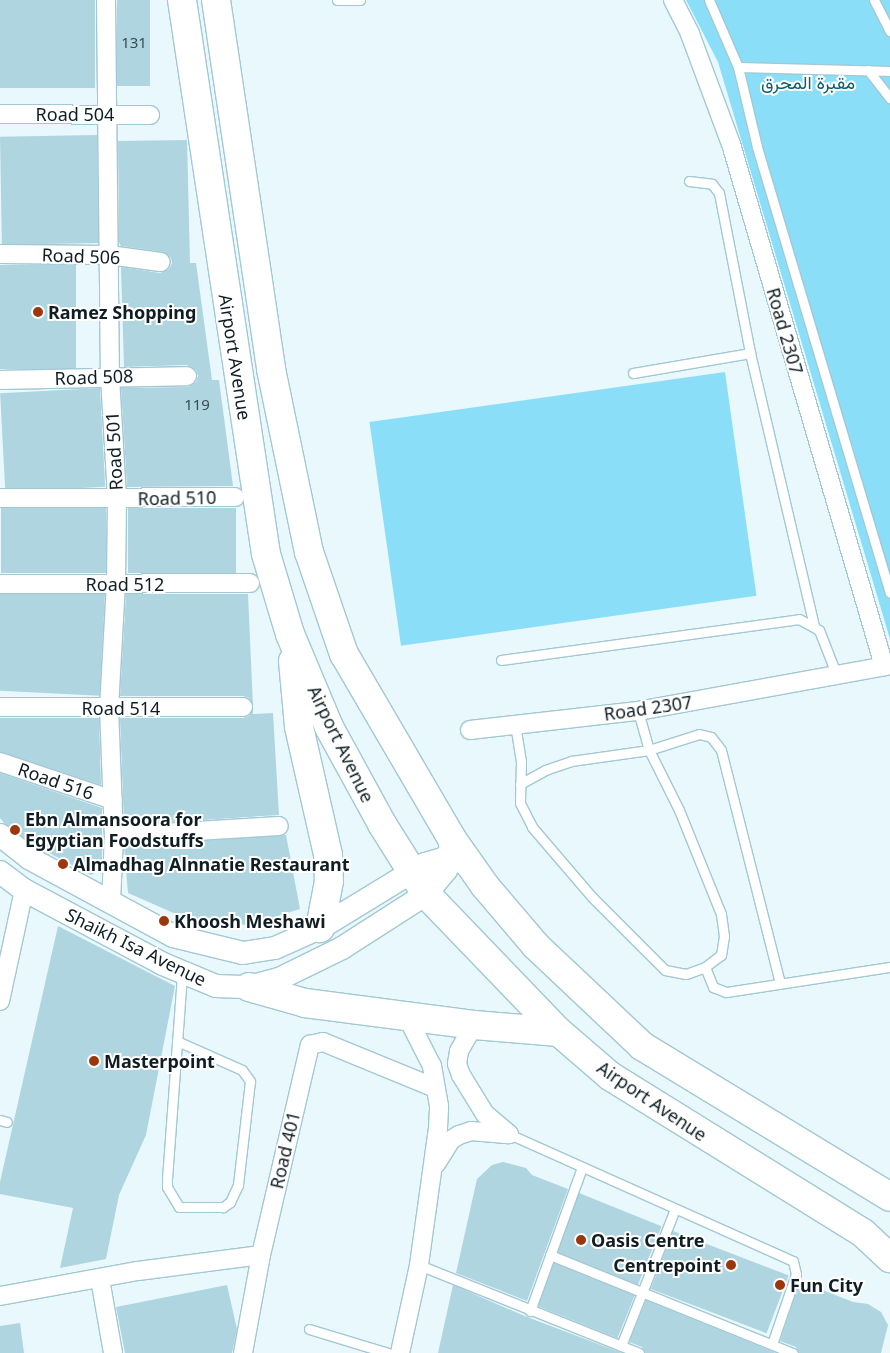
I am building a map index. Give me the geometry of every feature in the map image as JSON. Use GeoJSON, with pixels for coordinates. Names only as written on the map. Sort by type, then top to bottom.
{"type":"FeatureCollection","features":[{"type":"Feature","properties":{"kind":"main road","name":"Airport Avenue"},"geometry":{"type":"LineString","coordinates":[[182,0],[266,554],[290,634],[328,727],[382,824],[420,883],[559,1032],[610,1076],[863,1233],[890,1258]]}},
{"type":"Feature","properties":{"kind":"main road","name":"Airport Avenue"},"geometry":{"type":"LineString","coordinates":[[216,0],[271,369],[309,552],[344,654],[457,854],[536,946],[642,1046],[890,1197]]}},
{"type":"Feature","properties":{"kind":"main road"},"geometry":{"type":"LineString","coordinates":[[290,634],[299,727],[328,855],[329,881],[320,928]]}},
{"type":"Feature","properties":{"kind":"main road"},"geometry":{"type":"LineString","coordinates":[[248,987],[305,1003],[474,1025],[559,1032]]}},
{"type":"Feature","properties":{"kind":"street","name":"Road 501"},"geometry":{"type":"LineString","coordinates":[[106,0],[110,377],[117,500],[116,583],[109,708],[114,836],[111,902]]}},
{"type":"Feature","properties":{"kind":"street","name":"Road 2307"},"geometry":{"type":"LineString","coordinates":[[470,730],[638,711],[887,666],[731,144],[690,34],[673,0]]}},
{"type":"Feature","properties":{"kind":"street","name":"Road 504"},"geometry":{"type":"LineString","coordinates":[[0,114],[150,115]]}},
{"type":"Feature","properties":{"kind":"street","name":"Road 506"},"geometry":{"type":"LineString","coordinates":[[0,254],[109,255],[161,262]]}},
{"type":"Feature","properties":{"kind":"street","name":"Road 508"},"geometry":{"type":"LineString","coordinates":[[0,380],[187,376]]}},
{"type":"Feature","properties":{"kind":"street","name":"Road 510"},"geometry":{"type":"LineString","coordinates":[[0,498],[117,500],[235,497]]}},
{"type":"Feature","properties":{"kind":"street","name":"Road 512"},"geometry":{"type":"LineString","coordinates":[[0,584],[250,584]]}},
{"type":"Feature","properties":{"kind":"street","name":"Road 514"},"geometry":{"type":"LineString","coordinates":[[0,707],[243,707]]}},
{"type":"Feature","properties":{"kind":"street","name":"Road 516"},"geometry":{"type":"LineString","coordinates":[[0,762],[113,800]]}},
{"type":"Feature","properties":{"kind":"street"},"geometry":{"type":"LineString","coordinates":[[114,836],[279,826]]}},
{"type":"Feature","properties":{"kind":"street","name":"Shaikh Isa Avenue"},"geometry":{"type":"LineString","coordinates":[[0,835],[29,858],[173,936],[243,952],[274,948],[420,883]]}},
{"type":"Feature","properties":{"kind":"street","name":"Shaikh Isa Avenue"},"geometry":{"type":"LineString","coordinates":[[0,872],[24,890],[182,971],[216,986],[248,987],[279,979],[342,948],[420,883],[433,861],[457,854]]}},
{"type":"Feature","properties":{"kind":"street"},"geometry":{"type":"LineString","coordinates":[[0,1001],[24,890]]}},
{"type":"Feature","properties":{"kind":"street"},"geometry":{"type":"LineString","coordinates":[[400,1353],[419,1265],[435,1166],[439,1106],[425,1047],[407,1017]]}},
{"type":"Feature","properties":{"kind":"street"},"geometry":{"type":"LineString","coordinates":[[474,1025],[459,1051],[457,1064],[461,1075],[485,1114],[509,1134]]}},
{"type":"Feature","properties":{"kind":"street","name":"Road 401"},"geometry":{"type":"LineString","coordinates":[[243,1353],[261,1255],[310,1045],[323,1042],[435,1088]]}},
{"type":"Feature","properties":{"kind":"street"},"geometry":{"type":"LineString","coordinates":[[435,1166],[451,1140],[459,1135],[471,1131],[509,1134]]}},
{"type":"Feature","properties":{"kind":"street"},"geometry":{"type":"LineString","coordinates":[[0,1296],[261,1255]]}},
{"type":"Feature","properties":{"kind":"street"},"geometry":{"type":"LineString","coordinates":[[100,1279],[113,1353]]}},
{"type":"Feature","properties":{"kind":"lane"},"geometry":{"type":"LineString","coordinates":[[337,0],[360,0]]}},
{"type":"Feature","properties":{"kind":"lane"},"geometry":{"type":"LineString","coordinates":[[709,0],[738,67],[756,147],[890,592]]}},
{"type":"Feature","properties":{"kind":"lane"},"geometry":{"type":"LineString","coordinates":[[874,0],[890,30]]}},
{"type":"Feature","properties":{"kind":"lane"},"geometry":{"type":"LineString","coordinates":[[738,67],[890,70]]}},
{"type":"Feature","properties":{"kind":"lane"},"geometry":{"type":"LineString","coordinates":[[868,70],[890,98]]}},
{"type":"Feature","properties":{"kind":"lane"},"geometry":{"type":"LineString","coordinates":[[689,180],[712,184],[719,193],[750,353],[814,625],[823,637],[837,676]]}},
{"type":"Feature","properties":{"kind":"lane"},"geometry":{"type":"LineString","coordinates":[[633,372],[750,353]]}},
{"type":"Feature","properties":{"kind":"lane"},"geometry":{"type":"LineString","coordinates":[[500,660],[791,619],[814,625]]}},
{"type":"Feature","properties":{"kind":"lane"},"geometry":{"type":"LineString","coordinates":[[515,724],[521,761],[520,803],[532,827],[592,897],[665,970],[679,974],[705,967],[721,955],[723,948],[721,914],[679,810],[648,750],[638,711]]}},
{"type":"Feature","properties":{"kind":"lane"},"geometry":{"type":"LineString","coordinates":[[520,784],[544,770],[571,761],[648,750],[699,734],[712,737],[719,745],[780,984]]}},
{"type":"Feature","properties":{"kind":"lane"},"geometry":{"type":"LineString","coordinates":[[705,967],[713,987],[721,992],[890,967]]}},
{"type":"Feature","properties":{"kind":"lane"},"geometry":{"type":"LineString","coordinates":[[177,1041],[242,1070],[250,1081],[238,1185],[230,1202],[223,1207],[186,1209],[179,1207],[169,1195],[166,1179],[182,971]]}},
{"type":"Feature","properties":{"kind":"lane"},"geometry":{"type":"LineString","coordinates":[[509,1134],[793,1261],[796,1274],[772,1344]]}},
{"type":"Feature","properties":{"kind":"lane"},"geometry":{"type":"LineString","coordinates":[[530,1310],[582,1168]]}},
{"type":"Feature","properties":{"kind":"lane"},"geometry":{"type":"LineString","coordinates":[[621,1346],[675,1209]]}},
{"type":"Feature","properties":{"kind":"lane"},"geometry":{"type":"LineString","coordinates":[[550,1255],[793,1353]]}},
{"type":"Feature","properties":{"kind":"lane"},"geometry":{"type":"LineString","coordinates":[[419,1265],[638,1353]]}},
{"type":"Feature","properties":{"kind":"lane"},"geometry":{"type":"LineString","coordinates":[[309,1330],[388,1353]]}},
{"type":"Feature","properties":{"kind":"green space","name":"مقبرة المحرق"},"geometry":{"type":"Polygon","coordinates":[[[686,0],[890,0],[890,639],[718,62],[686,0]]]}},
{"type":"Feature","properties":{"kind":"green space"},"geometry":{"type":"Polygon","coordinates":[[[725,372],[756,596],[401,646],[369,422],[725,372]]]}},
{"type":"Feature","properties":{"kind":"building"},"geometry":{"type":"Polygon","coordinates":[[[0,0],[95,0],[95,88],[0,88],[0,0]]]}},
{"type":"Feature","properties":{"kind":"building"},"geometry":{"type":"Polygon","coordinates":[[[117,0],[150,0],[150,86],[117,86],[117,0]]]}},
{"type":"Feature","properties":{"kind":"building"},"geometry":{"type":"Polygon","coordinates":[[[97,135],[99,243],[2,245],[0,137],[97,135]]]}},
{"type":"Feature","properties":{"kind":"building"},"geometry":{"type":"Polygon","coordinates":[[[187,140],[190,263],[196,263],[212,380],[219,380],[233,486],[127,487],[121,388],[188,387],[196,382],[198,376],[196,370],[187,365],[124,367],[121,267],[160,273],[169,269],[172,263],[171,258],[163,252],[121,246],[119,242],[118,141],[187,140]]]}},
{"type":"Feature","properties":{"kind":"building","name":"Ramez Shopping"},"geometry":{"type":"Polygon","coordinates":[[[0,265],[76,265],[76,369],[0,369],[0,265]]]}},
{"type":"Feature","properties":{"kind":"building"},"geometry":{"type":"Polygon","coordinates":[[[100,388],[105,487],[5,492],[0,393],[100,388]]]}},
{"type":"Feature","properties":{"kind":"building"},"geometry":{"type":"Polygon","coordinates":[[[1,508],[106,508],[106,573],[1,573],[1,508]]]}},
{"type":"Feature","properties":{"kind":"building"},"geometry":{"type":"Polygon","coordinates":[[[128,508],[236,508],[236,573],[128,573],[128,508]]]}},
{"type":"Feature","properties":{"kind":"building"},"geometry":{"type":"Polygon","coordinates":[[[0,589],[105,594],[100,696],[0,691],[0,589]]]}},
{"type":"Feature","properties":{"kind":"building"},"geometry":{"type":"Polygon","coordinates":[[[126,594],[248,594],[253,706],[249,698],[243,696],[120,696],[126,594]]]}},
{"type":"Feature","properties":{"kind":"building"},"geometry":{"type":"Polygon","coordinates":[[[253,708],[253,714],[273,713],[279,815],[124,825],[120,718],[243,718],[249,716],[253,708]]]}},
{"type":"Feature","properties":{"kind":"building"},"geometry":{"type":"Polygon","coordinates":[[[0,718],[99,718],[101,785],[0,752],[0,718]]]}},
{"type":"Feature","properties":{"kind":"building"},"geometry":{"type":"Polygon","coordinates":[[[0,773],[102,808],[102,869],[91,875],[32,844],[4,823],[0,818],[0,773]]]}},
{"type":"Feature","properties":{"kind":"building"},"geometry":{"type":"Polygon","coordinates":[[[286,835],[300,909],[249,925],[194,922],[128,893],[124,846],[286,835]]]}},
{"type":"Feature","properties":{"kind":"building","name":"Masterpoint"},"geometry":{"type":"Polygon","coordinates":[[[58,926],[175,986],[146,1135],[119,1195],[106,1259],[60,1268],[73,1208],[0,1194],[0,1182],[58,926]]]}},
{"type":"Feature","properties":{"kind":"building"},"geometry":{"type":"Polygon","coordinates":[[[503,1162],[526,1168],[532,1175],[568,1189],[527,1301],[456,1273],[477,1179],[492,1165],[503,1162]]]}},
{"type":"Feature","properties":{"kind":"building"},"geometry":{"type":"Polygon","coordinates":[[[579,1193],[662,1226],[638,1285],[555,1251],[579,1193]]]}},
{"type":"Feature","properties":{"kind":"building"},"geometry":{"type":"Polygon","coordinates":[[[673,1231],[789,1275],[767,1333],[651,1289],[673,1231]]]}},
{"type":"Feature","properties":{"kind":"building"},"geometry":{"type":"Polygon","coordinates":[[[554,1263],[635,1296],[617,1338],[537,1306],[554,1263]]]}},
{"type":"Feature","properties":{"kind":"building"},"geometry":{"type":"Polygon","coordinates":[[[800,1281],[853,1302],[868,1304],[881,1312],[888,1325],[881,1353],[799,1353],[796,1347],[780,1341],[800,1281]]]}},
{"type":"Feature","properties":{"kind":"building"},"geometry":{"type":"Polygon","coordinates":[[[227,1285],[237,1329],[232,1353],[125,1353],[116,1307],[227,1285]]]}},
{"type":"Feature","properties":{"kind":"building"},"geometry":{"type":"Polygon","coordinates":[[[453,1285],[527,1317],[622,1353],[438,1353],[453,1285]]]}},
{"type":"Feature","properties":{"kind":"building"},"geometry":{"type":"Polygon","coordinates":[[[646,1300],[776,1353],[645,1353],[642,1347],[629,1342],[646,1300]]]}},
{"type":"Feature","properties":{"kind":"building"},"geometry":{"type":"Polygon","coordinates":[[[20,1323],[24,1353],[0,1353],[0,1326],[20,1323]]]}},
{"type":"Feature","properties":{"kind":"place","name":"Ramez Shopping"},"geometry":{"type":"Point","coordinates":[38,312]}},
{"type":"Feature","properties":{"kind":"place","name":"Ebn Almansoora for Egyptian Foodstuffs"},"geometry":{"type":"Point","coordinates":[15,830]}},
{"type":"Feature","properties":{"kind":"place","name":"Almadhag Alnnatie Restaurant"},"geometry":{"type":"Point","coordinates":[63,864]}},
{"type":"Feature","properties":{"kind":"place","name":"Khoosh Meshawi"},"geometry":{"type":"Point","coordinates":[164,921]}},
{"type":"Feature","properties":{"kind":"place","name":"Masterpoint"},"geometry":{"type":"Point","coordinates":[94,1061]}},
{"type":"Feature","properties":{"kind":"place","name":"Oasis Centre"},"geometry":{"type":"Point","coordinates":[581,1240]}},
{"type":"Feature","properties":{"kind":"place","name":"Centrepoint"},"geometry":{"type":"Point","coordinates":[731,1265]}},
{"type":"Feature","properties":{"kind":"place","name":"Fun City"},"geometry":{"type":"Point","coordinates":[780,1285]}}]}
